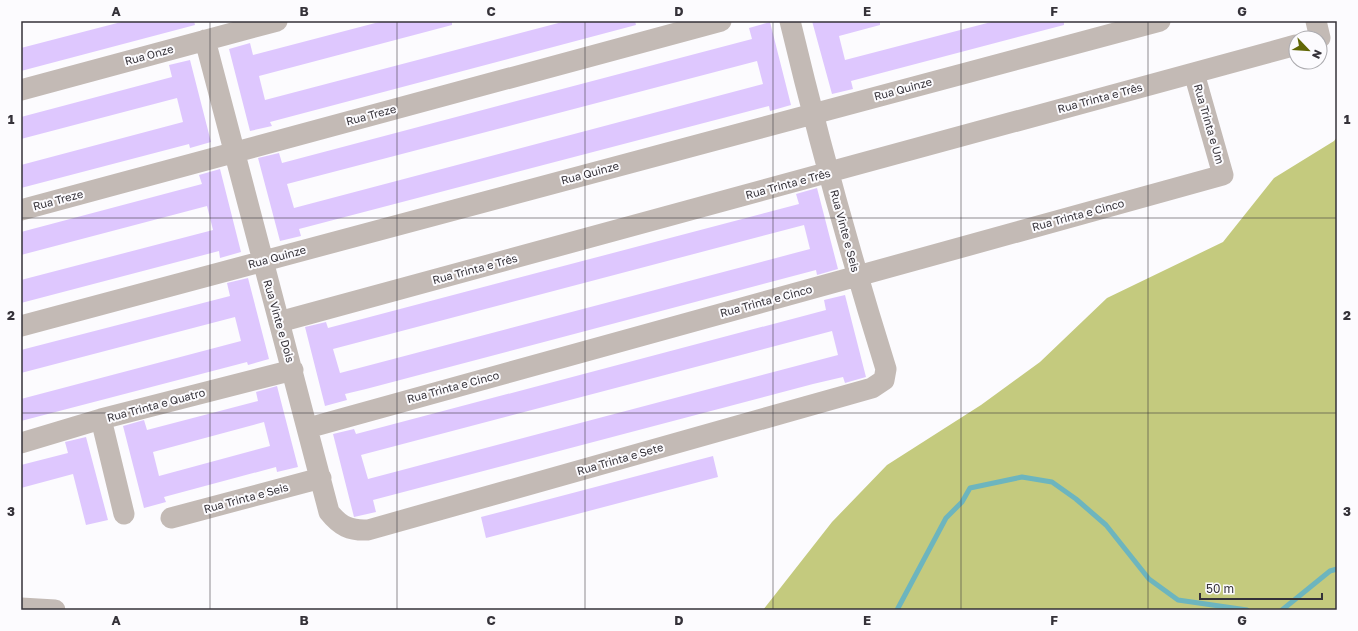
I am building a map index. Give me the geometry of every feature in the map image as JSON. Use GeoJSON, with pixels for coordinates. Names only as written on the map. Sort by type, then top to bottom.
{"type":"FeatureCollection","features":[{"type":"Feature","properties":{"kind":"street","name":"Rua Onze"},"geometry":{"type":"LineString","coordinates":[[21,90],[277,21]]}},
{"type":"Feature","properties":{"kind":"street","name":"Rua Treze"},"geometry":{"type":"LineString","coordinates":[[21,210],[721,21]]}},
{"type":"Feature","properties":{"kind":"street","name":"Rua Vinte e Seis"},"geometry":{"type":"LineString","coordinates":[[790,21],[812,114],[857,276],[886,369],[884,380],[872,388]]}},
{"type":"Feature","properties":{"kind":"street","name":"Rua Quinze"},"geometry":{"type":"LineString","coordinates":[[21,326],[1160,21]]}},
{"type":"Feature","properties":{"kind":"street","name":"Rua Vinte e Dois"},"geometry":{"type":"LineString","coordinates":[[204,40],[330,512],[344,527],[356,531],[368,530]]}},
{"type":"Feature","properties":{"kind":"street","name":"Rua Trinta e Três"},"geometry":{"type":"LineString","coordinates":[[279,322],[1288,47]]}},
{"type":"Feature","properties":{"kind":"street","name":"Rua Trinta e Um"},"geometry":{"type":"LineString","coordinates":[[1194,73],[1223,175]]}},
{"type":"Feature","properties":{"kind":"street","name":"Rua Trinta e Cinco"},"geometry":{"type":"LineString","coordinates":[[308,428],[1223,175]]}},
{"type":"Feature","properties":{"kind":"street","name":"Rua Trinta e Quatro"},"geometry":{"type":"LineString","coordinates":[[21,443],[101,419],[292,370]]}},
{"type":"Feature","properties":{"kind":"street","name":"Rua Trinta e Sete"},"geometry":{"type":"LineString","coordinates":[[368,530],[872,388]]}},
{"type":"Feature","properties":{"kind":"street"},"geometry":{"type":"LineString","coordinates":[[101,419],[124,514]]}},
{"type":"Feature","properties":{"kind":"street","name":"Rua Trinta e Seis"},"geometry":{"type":"LineString","coordinates":[[171,518],[321,478]]}},
{"type":"Feature","properties":{"kind":"street"},"geometry":{"type":"LineString","coordinates":[[21,608],[55,610]]}},
{"type":"Feature","properties":{"kind":"green space"},"geometry":{"type":"Polygon","coordinates":[[[1337,137],[1337,610],[763,610],[832,522],[887,465],[981,405],[1040,362],[1107,298],[1223,242],[1274,178],[1334,141],[1337,137]]]}},
{"type":"Feature","properties":{"kind":"building"},"geometry":{"type":"Polygon","coordinates":[[[125,21],[194,21],[195,25],[21,71],[21,48],[125,21]]]}},
{"type":"Feature","properties":{"kind":"building"},"geometry":{"type":"Polygon","coordinates":[[[383,21],[452,21],[452,25],[259,76],[265,100],[566,21],[635,21],[636,25],[270,122],[272,126],[250,131],[229,49],[250,43],[253,55],[383,21]]]}},
{"type":"Feature","properties":{"kind":"building"},"geometry":{"type":"Polygon","coordinates":[[[812,21],[880,21],[880,25],[839,36],[845,60],[995,21],[1064,21],[1064,25],[851,81],[853,89],[832,94],[812,21]]]}},
{"type":"Feature","properties":{"kind":"building"},"geometry":{"type":"Polygon","coordinates":[[[770,22],[791,105],[770,111],[769,106],[299,229],[301,236],[280,241],[258,158],[279,153],[282,163],[752,39],[749,28],[770,22]],[[757,61],[287,184],[294,208],[763,84],[757,61]]]}},
{"type":"Feature","properties":{"kind":"building"},"geometry":{"type":"Polygon","coordinates":[[[190,60],[211,142],[190,148],[189,144],[21,188],[21,165],[183,122],[177,98],[21,139],[21,117],[172,77],[169,65],[190,60]]]}},
{"type":"Feature","properties":{"kind":"building"},"geometry":{"type":"Polygon","coordinates":[[[220,169],[241,252],[220,258],[219,251],[21,303],[21,280],[213,230],[207,206],[21,255],[21,232],[202,184],[199,175],[220,169]]]}},
{"type":"Feature","properties":{"kind":"building"},"geometry":{"type":"Polygon","coordinates":[[[817,188],[838,269],[817,275],[816,270],[345,394],[347,400],[325,406],[305,327],[326,322],[328,328],[799,204],[796,194],[817,188]],[[804,225],[333,349],[340,373],[810,249],[804,225]]]}},
{"type":"Feature","properties":{"kind":"building"},"geometry":{"type":"Polygon","coordinates":[[[248,278],[269,359],[248,365],[247,362],[21,421],[21,399],[241,341],[235,317],[21,373],[21,350],[230,296],[227,283],[248,278]]]}},
{"type":"Feature","properties":{"kind":"building"},"geometry":{"type":"Polygon","coordinates":[[[845,295],[866,377],[845,383],[843,377],[813,384],[373,500],[376,512],[354,517],[333,434],[354,429],[356,434],[826,310],[824,300],[845,295]],[[832,331],[361,455],[368,479],[838,355],[832,331]]]}},
{"type":"Feature","properties":{"kind":"building"},"geometry":{"type":"Polygon","coordinates":[[[277,386],[298,467],[277,472],[276,467],[164,497],[166,502],[144,508],[123,426],[144,420],[147,430],[258,401],[256,392],[277,386]],[[264,422],[153,452],[159,476],[270,446],[264,422]]]}},
{"type":"Feature","properties":{"kind":"building"},"geometry":{"type":"Polygon","coordinates":[[[86,437],[108,520],[86,525],[73,474],[21,488],[21,465],[68,453],[65,442],[86,437]]]}},
{"type":"Feature","properties":{"kind":"building"},"geometry":{"type":"Polygon","coordinates":[[[713,456],[718,477],[486,538],[481,517],[713,456]]]}},
{"type":"Feature","properties":{"kind":"waterway"},"geometry":{"type":"LineString","coordinates":[[897,610],[946,518],[962,502],[970,488],[1022,477],[1052,482],[1076,499],[1106,525],[1149,579],[1178,600],[1247,610]]}},
{"type":"Feature","properties":{"kind":"waterway"},"geometry":{"type":"LineString","coordinates":[[1282,610],[1330,571],[1337,569]]}}]}
